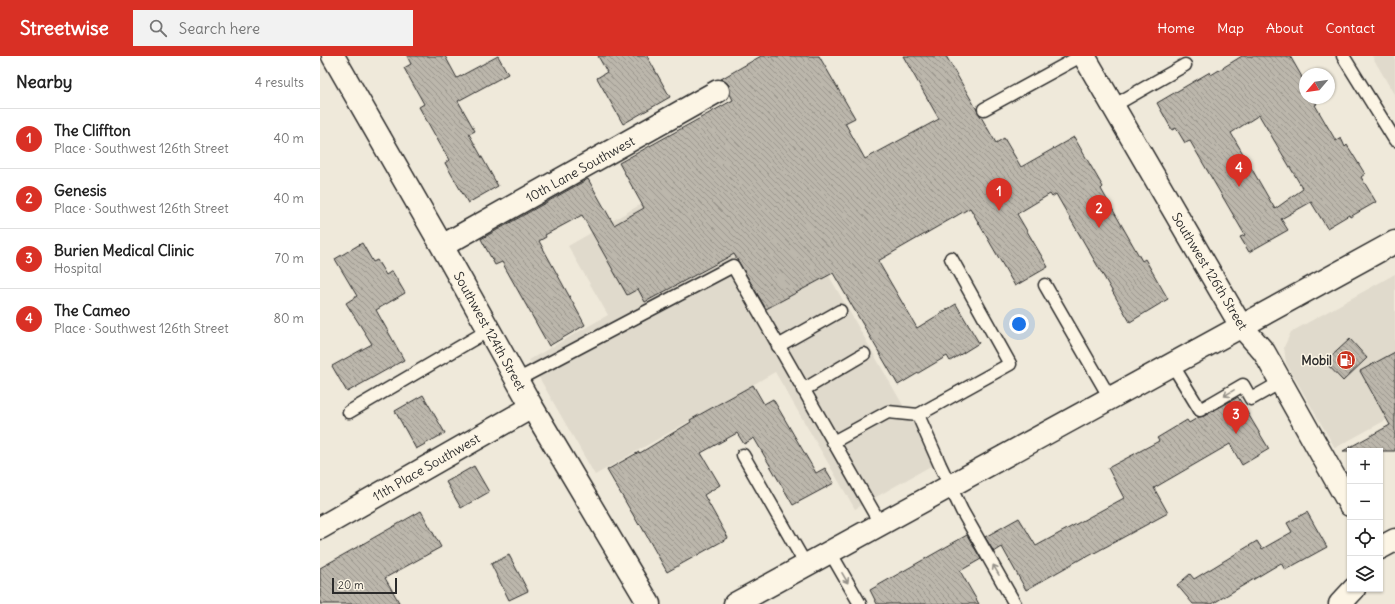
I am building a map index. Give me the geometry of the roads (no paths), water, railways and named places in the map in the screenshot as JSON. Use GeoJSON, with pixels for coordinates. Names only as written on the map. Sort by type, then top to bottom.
{"type":"FeatureCollection","features":[{"type":"Feature","properties":{"kind":"street","name":"Southwest 124th Street"},"geometry":{"type":"LineString","coordinates":[[333,56],[532,407],[649,604]]}},
{"type":"Feature","properties":{"kind":"street","name":"Southwest 126th Street"},"geometry":{"type":"LineString","coordinates":[[1083,56],[1241,326],[1264,352],[1347,500]]}},
{"type":"Feature","properties":{"kind":"street","name":"10th Lane Southwest"},"geometry":{"type":"LineString","coordinates":[[442,246],[718,91]]}},
{"type":"Feature","properties":{"kind":"street"},"geometry":{"type":"LineString","coordinates":[[735,604],[1395,242]]}},
{"type":"Feature","properties":{"kind":"street","name":"11th Place Southwest"},"geometry":{"type":"LineString","coordinates":[[320,528],[532,407]]}},
{"type":"Feature","properties":{"kind":"street"},"geometry":{"type":"LineString","coordinates":[[1383,546],[1395,540]]}},
{"type":"Feature","properties":{"kind":"street"},"geometry":{"type":"LineString","coordinates":[[1340,604],[1351,592]]}},
{"type":"Feature","properties":{"kind":"lane"},"geometry":{"type":"LineString","coordinates":[[984,109],[1083,56]]}},
{"type":"Feature","properties":{"kind":"lane"},"geometry":{"type":"LineString","coordinates":[[1342,56],[1395,140]]}},
{"type":"Feature","properties":{"kind":"lane"},"geometry":{"type":"LineString","coordinates":[[1113,106],[1185,65]]}},
{"type":"Feature","properties":{"kind":"lane"},"geometry":{"type":"LineString","coordinates":[[833,442],[888,412],[918,415],[1010,364],[951,258]]}},
{"type":"Feature","properties":{"kind":"lane"},"geometry":{"type":"LineString","coordinates":[[517,380],[733,266],[881,525]]}},
{"type":"Feature","properties":{"kind":"lane"},"geometry":{"type":"LineString","coordinates":[[1045,285],[1110,398]]}},
{"type":"Feature","properties":{"kind":"lane"},"geometry":{"type":"LineString","coordinates":[[778,346],[840,311]]}},
{"type":"Feature","properties":{"kind":"lane"},"geometry":{"type":"LineString","coordinates":[[349,412],[489,330]]}},
{"type":"Feature","properties":{"kind":"lane"},"geometry":{"type":"LineString","coordinates":[[804,390],[864,354]]}},
{"type":"Feature","properties":{"kind":"lane"},"geometry":{"type":"LineString","coordinates":[[1172,364],[1200,410],[1243,384],[1252,399],[1281,382]]}},
{"type":"Feature","properties":{"kind":"lane"},"geometry":{"type":"LineString","coordinates":[[918,415],[962,511],[1015,604]]}},
{"type":"Feature","properties":{"kind":"lane"},"geometry":{"type":"LineString","coordinates":[[743,455],[806,565]]}},
{"type":"Feature","properties":{"kind":"lane"},"geometry":{"type":"LineString","coordinates":[[830,552],[860,604]]}},
{"type":"Feature","properties":{"kind":"place","name":"The Cameo"},"geometry":{"type":"Point","coordinates":[1239,187]}},
{"type":"Feature","properties":{"kind":"place","name":"The Cliffton"},"geometry":{"type":"Point","coordinates":[999,211]}},
{"type":"Feature","properties":{"kind":"place","name":"Genesis"},"geometry":{"type":"Point","coordinates":[1099,228]}},
{"type":"Feature","properties":{"kind":"place","name":"Mobil"},"geometry":{"type":"Point","coordinates":[1346,360]}},
{"type":"Feature","properties":{"kind":"place","name":"Burien Medical Clinic"},"geometry":{"type":"Point","coordinates":[1236,434]}}]}
